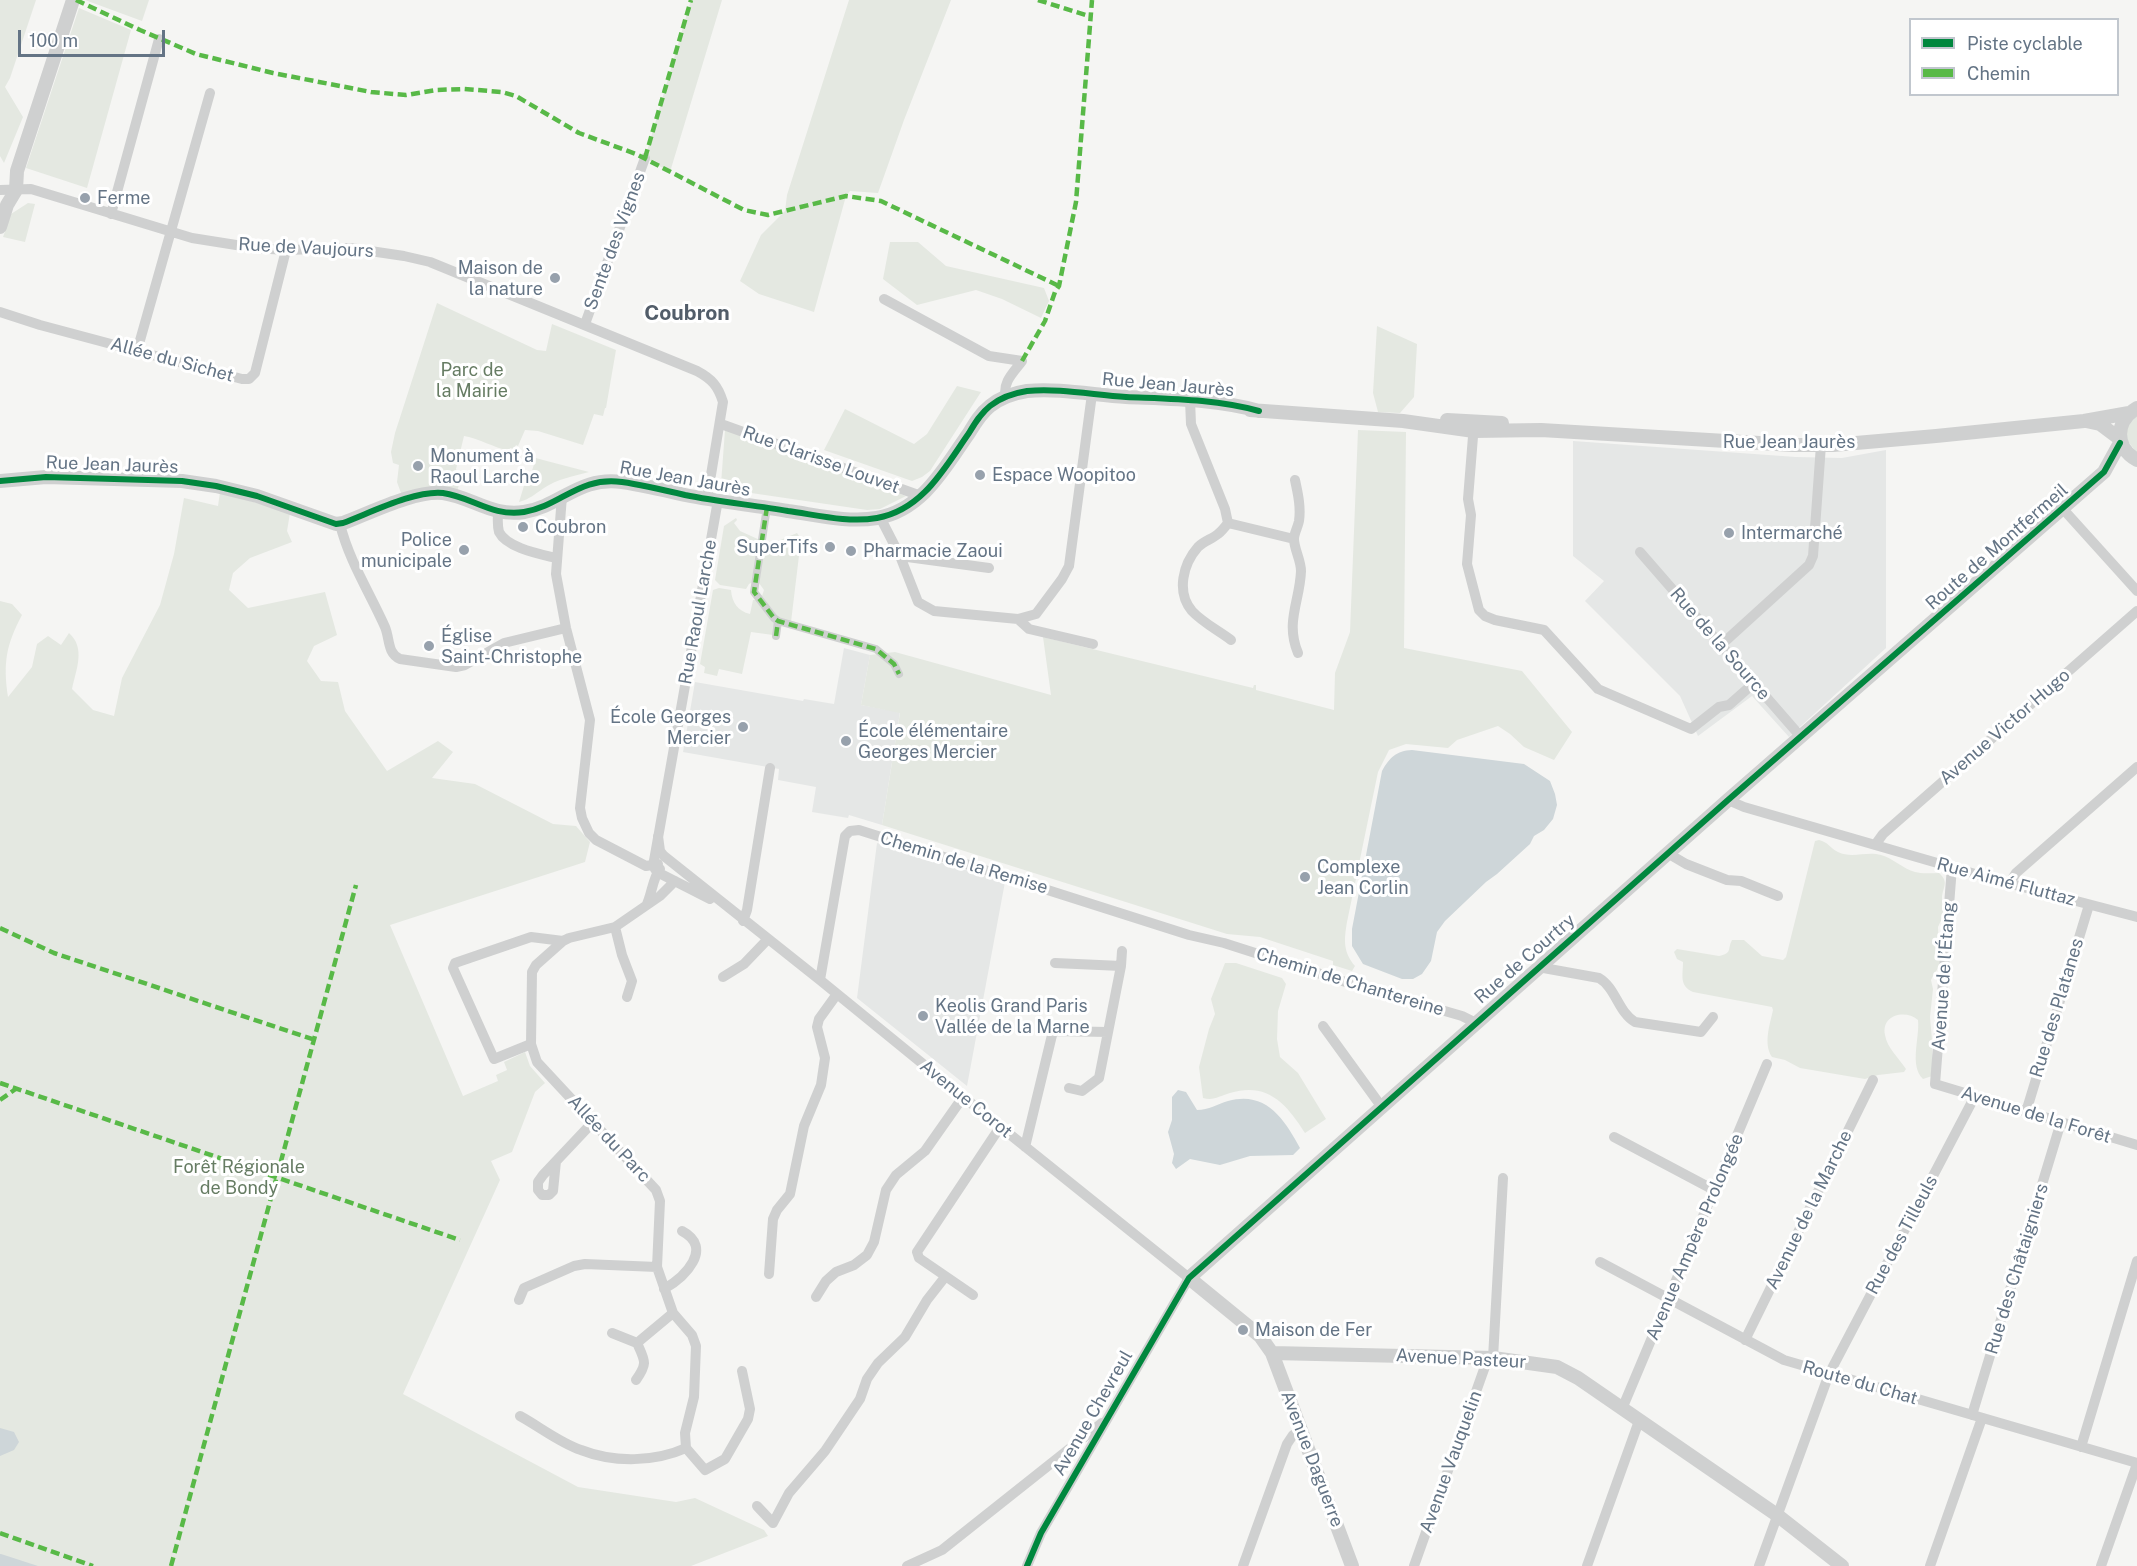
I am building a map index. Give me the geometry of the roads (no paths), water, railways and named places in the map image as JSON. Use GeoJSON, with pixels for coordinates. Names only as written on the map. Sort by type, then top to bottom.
{"type":"FeatureCollection","features":[{"type":"Feature","properties":{"kind":"street"},"geometry":{"type":"LineString","coordinates":[[0,227],[15,190],[17,171],[73,0]]}},
{"type":"Feature","properties":{"kind":"street"},"geometry":{"type":"LineString","coordinates":[[111,214],[159,39]]}},
{"type":"Feature","properties":{"kind":"street"},"geometry":{"type":"LineString","coordinates":[[137,351],[210,93]]}},
{"type":"Feature","properties":{"kind":"street","name":"Sente des Vignes"},"geometry":{"type":"LineString","coordinates":[[585,324],[645,158]]}},
{"type":"Feature","properties":{"kind":"street","name":"Rue de Vaujours"},"geometry":{"type":"LineString","coordinates":[[0,190],[31,189],[169,232],[244,246],[286,250],[350,248],[404,255],[430,262],[585,324],[710,378],[718,387],[723,402],[721,424]]}},
{"type":"Feature","properties":{"kind":"street","name":"Allée du Sichet"},"geometry":{"type":"LineString","coordinates":[[0,312],[137,351],[249,379],[255,373],[286,250]]}},
{"type":"Feature","properties":{"kind":"street"},"geometry":{"type":"LineString","coordinates":[[884,299],[989,356],[1022,361],[1006,382],[1004,391],[1006,397]]}},
{"type":"Feature","properties":{"kind":"street","name":"Rue Jean Jaurès"},"geometry":{"type":"LineString","coordinates":[[0,481],[46,477],[182,481],[257,496],[340,524],[412,497],[430,494],[449,494],[498,512],[527,511],[581,486],[605,481],[844,519],[865,519],[880,517],[908,506],[940,476],[981,415],[993,404],[1006,397],[1033,391],[1129,397],[1259,411],[1691,440],[1764,452],[1821,449],[1849,452],[1887,442],[2084,421],[2133,410]]}},
{"type":"Feature","properties":{"kind":"street"},"geometry":{"type":"LineString","coordinates":[[880,517],[900,556],[918,602],[934,611],[1018,619],[1036,614],[1069,566],[1092,394]]}},
{"type":"Feature","properties":{"kind":"street"},"geometry":{"type":"LineString","coordinates":[[1189,404],[1191,424],[1225,509],[1228,523]]}},
{"type":"Feature","properties":{"kind":"street","name":"Route de Montfermeil"},"geometry":{"type":"LineString","coordinates":[[1884,666],[2104,472],[2120,441],[2123,420],[2133,410]]}},
{"type":"Feature","properties":{"kind":"street"},"geometry":{"type":"LineString","coordinates":[[2084,421],[2100,424],[2120,441],[2125,451],[2137,460]]}},
{"type":"Feature","properties":{"kind":"street","name":"Rue Clarisse Louvet"},"geometry":{"type":"LineString","coordinates":[[721,424],[921,496]]}},
{"type":"Feature","properties":{"kind":"street","name":"Rue Raoul Larche"},"geometry":{"type":"LineString","coordinates":[[655,869],[658,836],[713,499],[721,424]]}},
{"type":"Feature","properties":{"kind":"street"},"geometry":{"type":"LineString","coordinates":[[1474,426],[1468,499],[1471,515],[1467,564],[1479,609],[1485,616],[1544,630],[1598,689],[1691,729],[1719,707],[1728,705],[1754,683]]}},
{"type":"Feature","properties":{"kind":"street"},"geometry":{"type":"LineString","coordinates":[[1721,645],[1809,565],[1813,556],[1821,449]]}},
{"type":"Feature","properties":{"kind":"street","name":"Route de Montfermeil"},"geometry":{"type":"LineString","coordinates":[[2104,472],[2137,460]]}},
{"type":"Feature","properties":{"kind":"street"},"geometry":{"type":"LineString","coordinates":[[1295,480],[1300,505],[1294,539],[1301,571],[1292,626],[1293,640],[1298,653]]}},
{"type":"Feature","properties":{"kind":"street"},"geometry":{"type":"LineString","coordinates":[[562,496],[556,574],[566,628],[590,720],[580,808],[582,818],[589,833],[596,840],[646,866],[655,869],[664,865],[684,878],[694,879]]}},
{"type":"Feature","properties":{"kind":"street"},"geometry":{"type":"LineString","coordinates":[[767,507],[754,592],[778,621],[876,649],[894,664],[899,674]]}},
{"type":"Feature","properties":{"kind":"street"},"geometry":{"type":"LineString","coordinates":[[2063,509],[2137,591]]}},
{"type":"Feature","properties":{"kind":"street"},"geometry":{"type":"LineString","coordinates":[[498,512],[498,528],[505,539],[530,552],[556,558]]}},
{"type":"Feature","properties":{"kind":"street"},"geometry":{"type":"LineString","coordinates":[[1228,523],[1294,539]]}},
{"type":"Feature","properties":{"kind":"street"},"geometry":{"type":"LineString","coordinates":[[1228,523],[1191,555],[1184,569],[1182,584],[1185,599],[1193,612],[1231,639]]}},
{"type":"Feature","properties":{"kind":"street"},"geometry":{"type":"LineString","coordinates":[[340,524],[345,545],[386,630],[393,656],[456,667],[465,665],[504,643],[566,628]]}},
{"type":"Feature","properties":{"kind":"street","name":"Rue de la Source"},"geometry":{"type":"LineString","coordinates":[[1640,552],[1801,737]]}},
{"type":"Feature","properties":{"kind":"street"},"geometry":{"type":"LineString","coordinates":[[900,556],[989,568]]}},
{"type":"Feature","properties":{"kind":"street","name":"Avenue Victor Hugo"},"geometry":{"type":"LineString","coordinates":[[1875,845],[1883,834],[2137,611]]}},
{"type":"Feature","properties":{"kind":"street"},"geometry":{"type":"LineString","coordinates":[[1018,619],[1029,629],[1093,644]]}},
{"type":"Feature","properties":{"kind":"street"},"geometry":{"type":"LineString","coordinates":[[776,636],[778,621]]}},
{"type":"Feature","properties":{"kind":"street","name":"Rue de Courtry"},"geometry":{"type":"LineString","coordinates":[[1189,1278],[1538,967],[1884,666]]}},
{"type":"Feature","properties":{"kind":"street"},"geometry":{"type":"LineString","coordinates":[[2009,884],[2016,873],[2137,767]]}},
{"type":"Feature","properties":{"kind":"street"},"geometry":{"type":"LineString","coordinates":[[743,921],[747,910],[771,768]]}},
{"type":"Feature","properties":{"kind":"street","name":"Rue Aimé Fluttaz"},"geometry":{"type":"LineString","coordinates":[[1728,800],[1744,807],[2009,884],[2137,918]]}},
{"type":"Feature","properties":{"kind":"street","name":"Chemin de la Remise"},"geometry":{"type":"LineString","coordinates":[[820,980],[845,836],[850,831],[859,830],[1189,935],[1224,943]]}},
{"type":"Feature","properties":{"kind":"street"},"geometry":{"type":"LineString","coordinates":[[647,904],[653,892],[655,869],[664,856],[660,850],[658,836]]}},
{"type":"Feature","properties":{"kind":"street"},"geometry":{"type":"LineString","coordinates":[[1669,854],[1686,864],[1727,880],[1741,881],[1779,896]]}},
{"type":"Feature","properties":{"kind":"street","name":"Avenue Corot"},"geometry":{"type":"LineString","coordinates":[[664,856],[743,921]]}},
{"type":"Feature","properties":{"kind":"street","name":"Avenue de l’Étang"},"geometry":{"type":"LineString","coordinates":[[1935,1084],[1952,867]]}},
{"type":"Feature","properties":{"kind":"street","name":"Avenue Corot"},"geometry":{"type":"LineString","coordinates":[[655,869],[706,897],[768,939],[1189,1278]]}},
{"type":"Feature","properties":{"kind":"street","name":"Allée du Parc"},"geometry":{"type":"LineString","coordinates":[[675,881],[660,896],[615,927],[569,938],[536,965],[532,972],[531,1044],[537,1062],[656,1190],[660,1201],[657,1267],[673,1313],[692,1335],[696,1346],[694,1397],[685,1433],[686,1448]]}},
{"type":"Feature","properties":{"kind":"street","name":"Rue des Platanes"},"geometry":{"type":"LineString","coordinates":[[2026,1112],[2089,905]]}},
{"type":"Feature","properties":{"kind":"street"},"geometry":{"type":"LineString","coordinates":[[615,927],[632,981],[627,997]]}},
{"type":"Feature","properties":{"kind":"street"},"geometry":{"type":"LineString","coordinates":[[531,1044],[494,1059],[453,968],[455,963],[531,937],[563,941]]}},
{"type":"Feature","properties":{"kind":"street"},"geometry":{"type":"LineString","coordinates":[[723,977],[744,964],[768,939]]}},
{"type":"Feature","properties":{"kind":"street","name":"Chemin de Chantereine"},"geometry":{"type":"LineString","coordinates":[[1224,943],[1462,1016],[1476,1023]]}},
{"type":"Feature","properties":{"kind":"street"},"geometry":{"type":"LineString","coordinates":[[1070,1088],[1082,1091],[1099,1078],[1122,951]]}},
{"type":"Feature","properties":{"kind":"street"},"geometry":{"type":"LineString","coordinates":[[1055,963],[1121,966]]}},
{"type":"Feature","properties":{"kind":"street"},"geometry":{"type":"LineString","coordinates":[[1538,967],[1599,978],[1607,983],[1628,1018],[1635,1022],[1701,1032],[1713,1017]]}},
{"type":"Feature","properties":{"kind":"street"},"geometry":{"type":"LineString","coordinates":[[769,1274],[773,1219],[790,1194],[804,1126],[821,1084],[825,1058],[817,1027],[819,1019],[837,994]]}},
{"type":"Feature","properties":{"kind":"street"},"geometry":{"type":"LineString","coordinates":[[1323,1026],[1382,1106]]}},
{"type":"Feature","properties":{"kind":"street"},"geometry":{"type":"LineString","coordinates":[[1025,1147],[1053,1031],[1108,1032]]}},
{"type":"Feature","properties":{"kind":"street","name":"Avenue Ampère Prolongée"},"geometry":{"type":"LineString","coordinates":[[1622,1409],[1767,1064]]}},
{"type":"Feature","properties":{"kind":"street","name":"Avenue de la Marche"},"geometry":{"type":"LineString","coordinates":[[1745,1340],[1874,1080]]}},
{"type":"Feature","properties":{"kind":"street","name":"Avenue de la Forêt"},"geometry":{"type":"LineString","coordinates":[[1935,1084],[2137,1145]]}},
{"type":"Feature","properties":{"kind":"street","name":"Rue des Tilleuls"},"geometry":{"type":"LineString","coordinates":[[1760,1566],[1828,1374],[1975,1096]]}},
{"type":"Feature","properties":{"kind":"street"},"geometry":{"type":"LineString","coordinates":[[816,1297],[826,1281],[836,1272],[854,1265],[867,1255],[874,1242],[886,1191],[896,1174],[925,1151],[963,1097]]}},
{"type":"Feature","properties":{"kind":"street"},"geometry":{"type":"LineString","coordinates":[[556,1161],[592,1122]]}},
{"type":"Feature","properties":{"kind":"street","name":"Rue des Châtaigniers"},"geometry":{"type":"LineString","coordinates":[[1930,1566],[1977,1417],[2061,1122]]}},
{"type":"Feature","properties":{"kind":"street"},"geometry":{"type":"LineString","coordinates":[[973,1295],[919,1258],[917,1252],[1000,1127]]}},
{"type":"Feature","properties":{"kind":"street"},"geometry":{"type":"LineString","coordinates":[[1614,1137],[1714,1190]]}},
{"type":"Feature","properties":{"kind":"street","name":"Avenue Vauquelin"},"geometry":{"type":"LineString","coordinates":[[1414,1566],[1490,1358],[1503,1178]]}},
{"type":"Feature","properties":{"kind":"street"},"geometry":{"type":"LineString","coordinates":[[664,1289],[677,1281],[696,1255],[696,1243],[693,1236],[682,1231]]}},
{"type":"Feature","properties":{"kind":"street"},"geometry":{"type":"LineString","coordinates":[[2081,1447],[2137,1261]]}},
{"type":"Feature","properties":{"kind":"street","name":"Route du Chat"},"geometry":{"type":"LineString","coordinates":[[1600,1262],[1784,1360],[2137,1463]]}},
{"type":"Feature","properties":{"kind":"street"},"geometry":{"type":"LineString","coordinates":[[519,1300],[524,1288],[573,1266],[585,1264],[657,1267]]}},
{"type":"Feature","properties":{"kind":"street"},"geometry":{"type":"LineString","coordinates":[[757,1506],[773,1523],[789,1493],[825,1451],[860,1399],[867,1379],[878,1363],[905,1337],[927,1300],[945,1277]]}},
{"type":"Feature","properties":{"kind":"street"},"geometry":{"type":"LineString","coordinates":[[1189,1278],[1260,1336],[1272,1353]]}},
{"type":"Feature","properties":{"kind":"street","name":"Avenue Chevreul"},"geometry":{"type":"LineString","coordinates":[[1027,1566],[1041,1533],[1189,1278]]}},
{"type":"Feature","properties":{"kind":"street"},"geometry":{"type":"LineString","coordinates":[[637,1343],[673,1313]]}},
{"type":"Feature","properties":{"kind":"street"},"geometry":{"type":"LineString","coordinates":[[612,1333],[637,1343],[645,1361],[644,1368],[636,1380]]}},
{"type":"Feature","properties":{"kind":"street","name":"Avenue Pasteur"},"geometry":{"type":"LineString","coordinates":[[1272,1353],[1490,1358],[1557,1367],[1569,1372],[1777,1515],[1842,1566]]}},
{"type":"Feature","properties":{"kind":"street","name":"Avenue Daguerre"},"geometry":{"type":"LineString","coordinates":[[1272,1353],[1352,1566]]}},
{"type":"Feature","properties":{"kind":"street"},"geometry":{"type":"LineString","coordinates":[[520,1416],[581,1450],[612,1458],[654,1458],[670,1455],[686,1448],[705,1470],[725,1459],[748,1419],[750,1409],[742,1371]]}},
{"type":"Feature","properties":{"kind":"street"},"geometry":{"type":"LineString","coordinates":[[907,1566],[942,1550],[1001,1506],[1107,1420]]}},
{"type":"Feature","properties":{"kind":"street"},"geometry":{"type":"LineString","coordinates":[[1587,1566],[1639,1420]]}},
{"type":"Feature","properties":{"kind":"street"},"geometry":{"type":"LineString","coordinates":[[1243,1566],[1287,1444],[1293,1435],[1300,1431]]}},
{"type":"Feature","properties":{"kind":"street"},"geometry":{"type":"LineString","coordinates":[[1076,1444],[1083,1445],[1087,1453]]}},
{"type":"Feature","properties":{"kind":"street"},"geometry":{"type":"LineString","coordinates":[[2101,1566],[2137,1463]]}},
{"type":"Feature","properties":{"kind":"place","name":"Ferme"},"geometry":{"type":"Point","coordinates":[85,198]}},
{"type":"Feature","properties":{"kind":"place","name":"Maison de la nature"},"geometry":{"type":"Point","coordinates":[555,278]}},
{"type":"Feature","properties":{"kind":"place","name":"Monument à Raoul Larche"},"geometry":{"type":"Point","coordinates":[418,466]}},
{"type":"Feature","properties":{"kind":"place","name":"Espace Woopitoo"},"geometry":{"type":"Point","coordinates":[980,475]}},
{"type":"Feature","properties":{"kind":"place","name":"Coubron"},"geometry":{"type":"Point","coordinates":[523,527]}},
{"type":"Feature","properties":{"kind":"place","name":"Intermarché"},"geometry":{"type":"Point","coordinates":[1729,533]}},
{"type":"Feature","properties":{"kind":"place","name":"SuperTifs"},"geometry":{"type":"Point","coordinates":[830,547]}},
{"type":"Feature","properties":{"kind":"place","name":"Police municipale"},"geometry":{"type":"Point","coordinates":[464,550]}},
{"type":"Feature","properties":{"kind":"place","name":"Pharmacie Zaoui"},"geometry":{"type":"Point","coordinates":[851,551]}},
{"type":"Feature","properties":{"kind":"place","name":"Église Saint-Christophe"},"geometry":{"type":"Point","coordinates":[429,646]}},
{"type":"Feature","properties":{"kind":"place","name":"École Georges Mercier"},"geometry":{"type":"Point","coordinates":[743,727]}},
{"type":"Feature","properties":{"kind":"place","name":"École élémentaire Georges Mercier"},"geometry":{"type":"Point","coordinates":[846,741]}},
{"type":"Feature","properties":{"kind":"place","name":"Complexe Jean Corlin"},"geometry":{"type":"Point","coordinates":[1305,877]}},
{"type":"Feature","properties":{"kind":"place","name":"Keolis Grand Paris Vallée de la Marne"},"geometry":{"type":"Point","coordinates":[923,1016]}},
{"type":"Feature","properties":{"kind":"place","name":"Maison de Fer"},"geometry":{"type":"Point","coordinates":[1243,1330]}},
{"type":"Feature","properties":{"kind":"district","name":"Coubron"},"geometry":{"type":"Point","coordinates":[687,314]}},
{"type":"Feature","properties":{"kind":"park label","name":"Parc de la Mairie"},"geometry":{"type":"Point","coordinates":[472,380]}},
{"type":"Feature","properties":{"kind":"park label","name":"Forêt Régionale de Bondy"},"geometry":{"type":"Point","coordinates":[239,1177]}}]}
